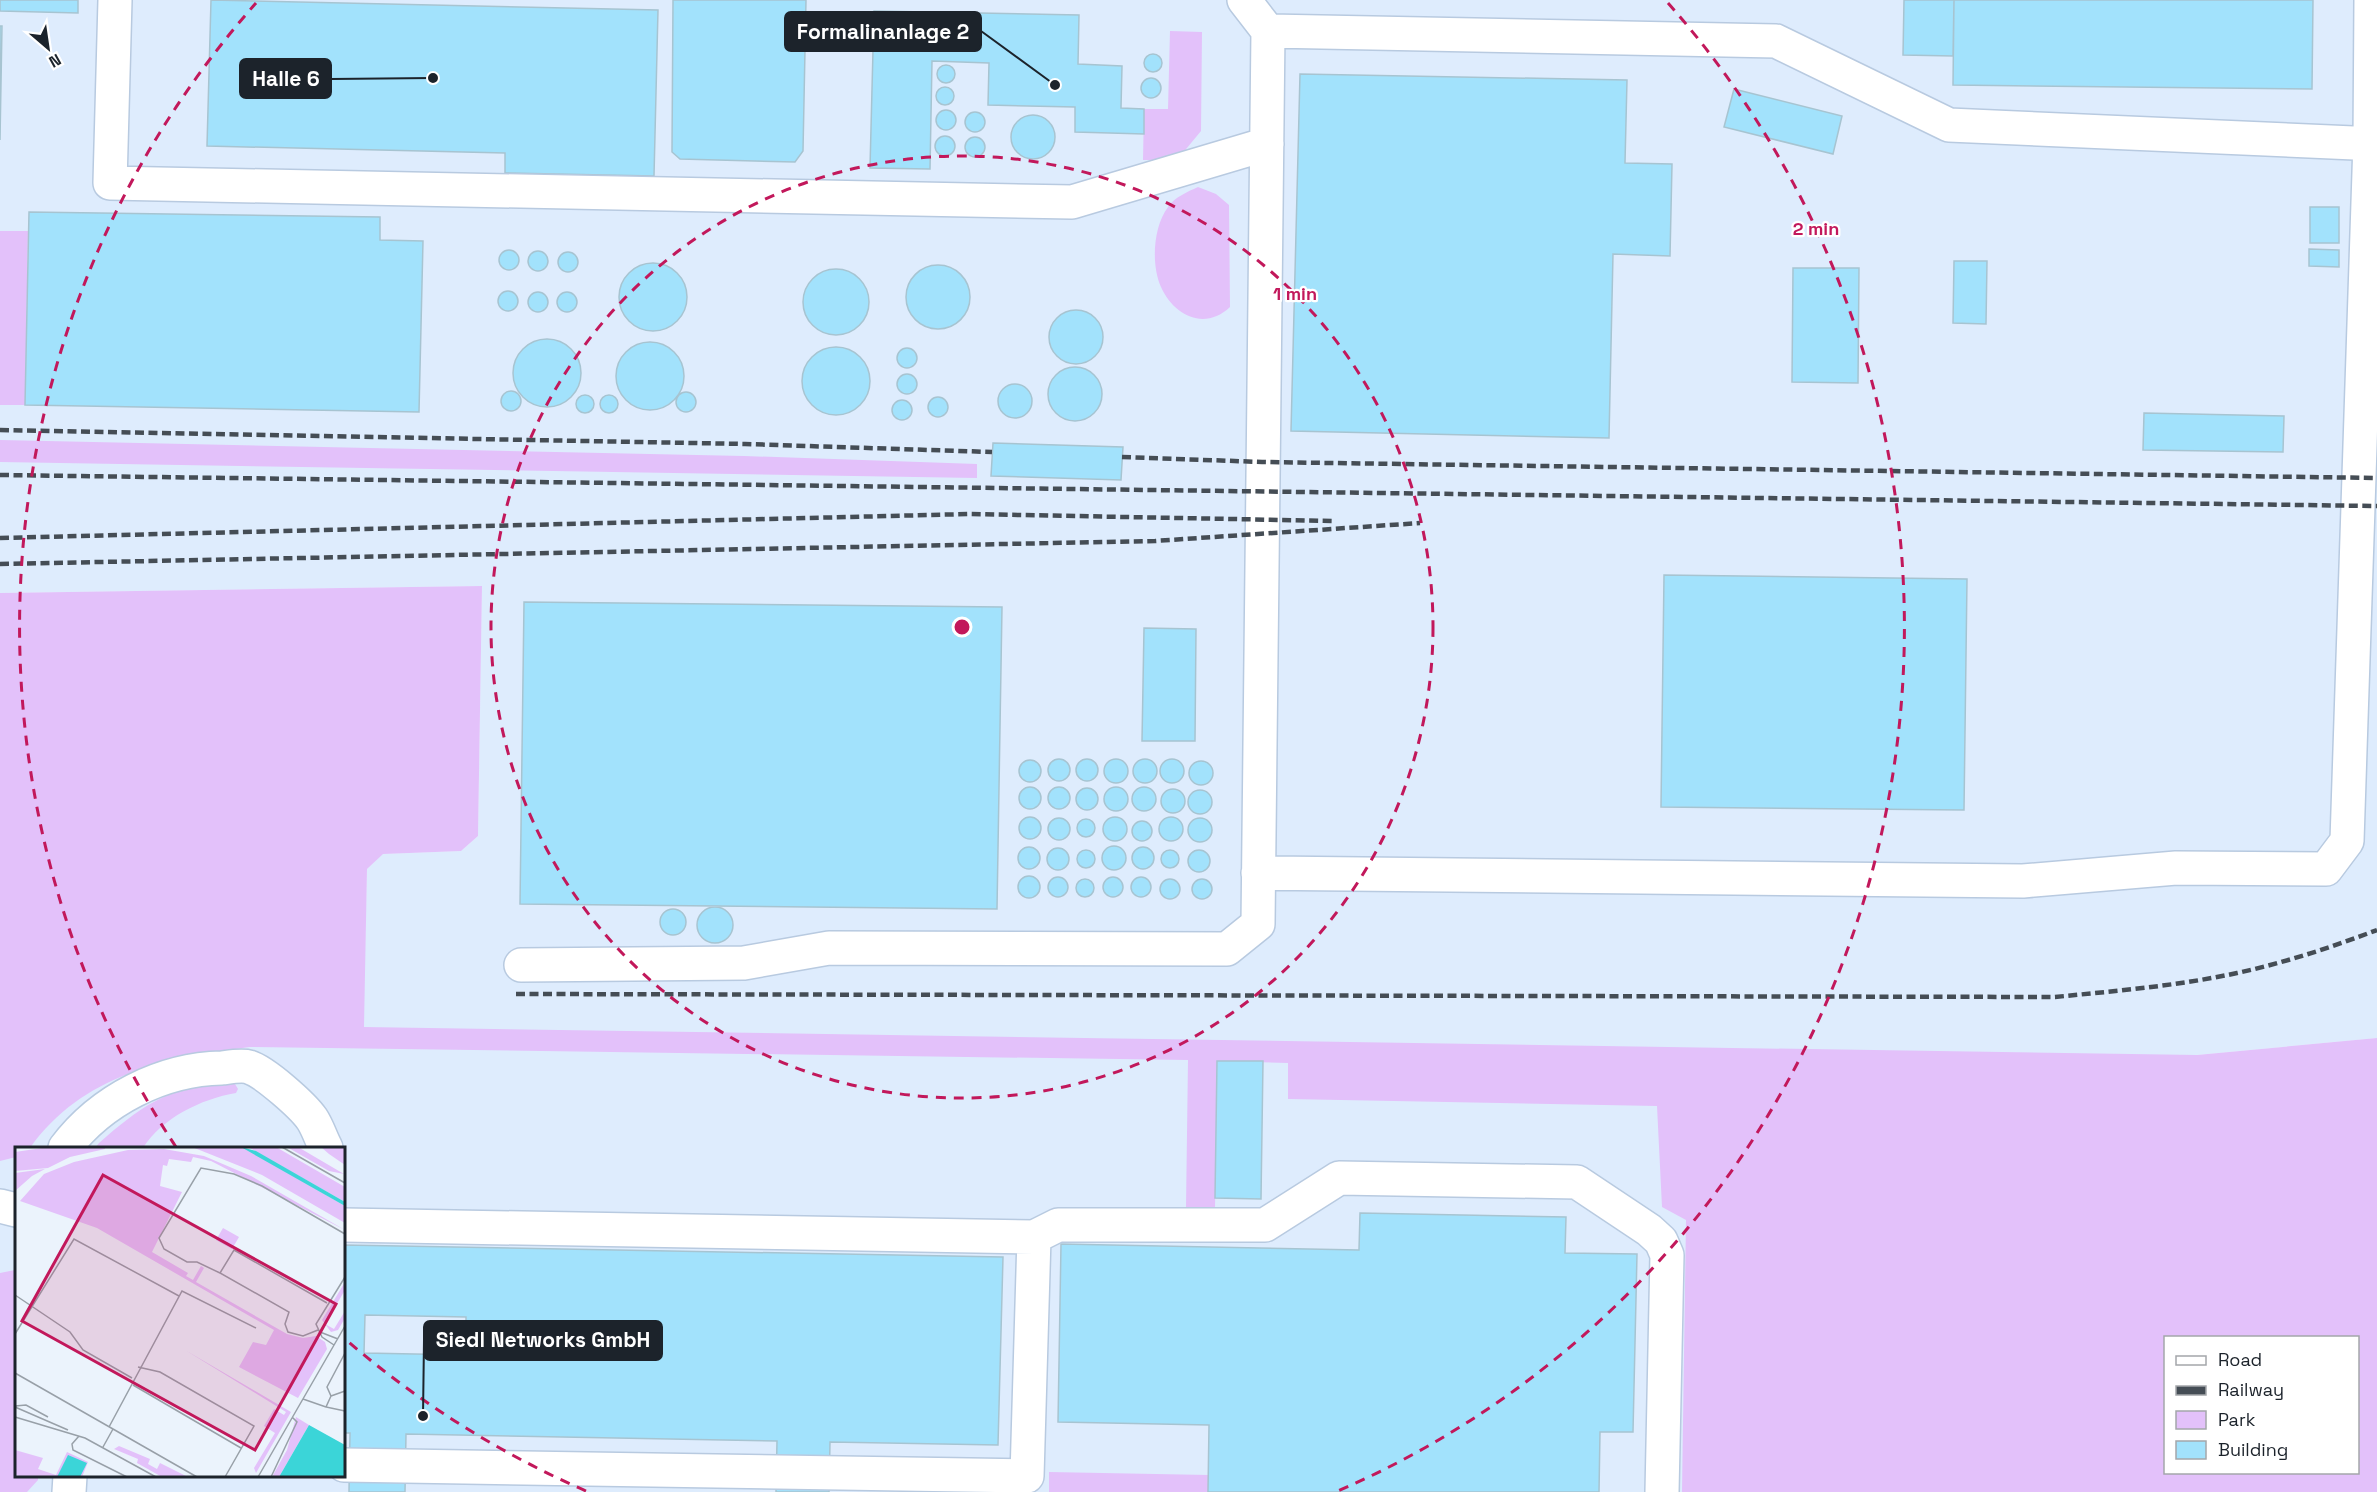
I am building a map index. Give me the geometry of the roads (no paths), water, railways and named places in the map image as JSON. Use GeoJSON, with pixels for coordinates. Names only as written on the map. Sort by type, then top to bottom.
{"type":"FeatureCollection","features":[{"type":"Feature","properties":{"kind":"lane"},"geometry":{"type":"LineString","coordinates":[[115,0],[111,183],[1072,202],[1267,144]]}},
{"type":"Feature","properties":{"kind":"lane"},"geometry":{"type":"LineString","coordinates":[[521,965],[744,963],[829,948],[1227,949],[1258,924],[1268,31],[1244,0]]}},
{"type":"Feature","properties":{"kind":"lane"},"geometry":{"type":"LineString","coordinates":[[1258,873],[2023,881],[2176,868],[2326,869],[2347,841],[2373,143],[2371,0]]}},
{"type":"Feature","properties":{"kind":"lane"},"geometry":{"type":"LineString","coordinates":[[1268,31],[1776,40],[1949,125],[2373,143]]}},
{"type":"Feature","properties":{"kind":"lane"},"geometry":{"type":"LineString","coordinates":[[66,1147],[77,1132],[115,1101],[156,1080],[207,1068],[249,1067],[276,1084],[312,1119],[325,1147]]}},
{"type":"Feature","properties":{"kind":"lane"},"geometry":{"type":"LineString","coordinates":[[345,1225],[1034,1237],[1058,1225],[1265,1225],[1339,1178],[1577,1182],[1649,1230],[1661,1241],[1667,1255],[1662,1492]]}},
{"type":"Feature","properties":{"kind":"lane"},"geometry":{"type":"LineString","coordinates":[[345,1465],[1027,1476],[1034,1237]]}},
{"type":"Feature","properties":{"kind":"railway"},"geometry":{"type":"LineString","coordinates":[[0,430],[745,444],[992,452]]}},
{"type":"Feature","properties":{"kind":"railway"},"geometry":{"type":"LineString","coordinates":[[1122,457],[1262,462],[2377,478]]}},
{"type":"Feature","properties":{"kind":"railway"},"geometry":{"type":"LineString","coordinates":[[0,475],[2377,506]]}},
{"type":"Feature","properties":{"kind":"railway"},"geometry":{"type":"LineString","coordinates":[[0,538],[969,514],[1336,521]]}},
{"type":"Feature","properties":{"kind":"railway"},"geometry":{"type":"LineString","coordinates":[[0,564],[1155,541],[1420,523]]}},
{"type":"Feature","properties":{"kind":"railway"},"geometry":{"type":"LineString","coordinates":[[516,994],[2055,997],[2214,978],[2308,954],[2377,930]]}},
{"type":"Feature","properties":{"kind":"place","name":"Halle 6"},"geometry":{"type":"Point","coordinates":[433,78]}},
{"type":"Feature","properties":{"kind":"place","name":"Formalinanlage 2"},"geometry":{"type":"Point","coordinates":[1055,85]}},
{"type":"Feature","properties":{"kind":"place","name":"Siedl Networks GmbH"},"geometry":{"type":"Point","coordinates":[423,1416]}}]}
